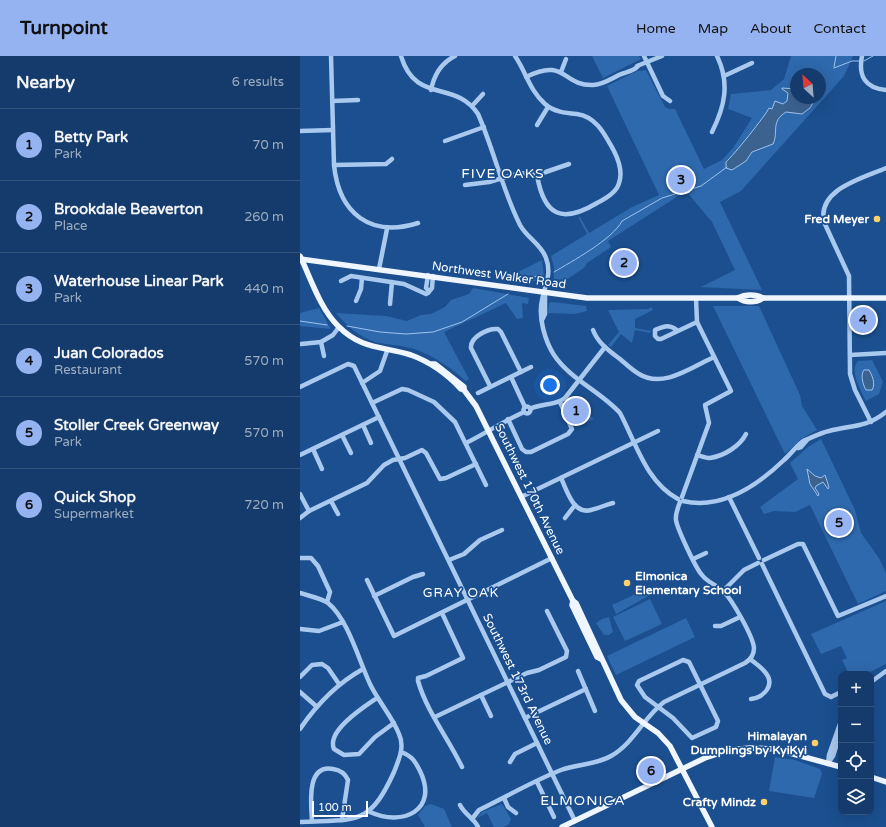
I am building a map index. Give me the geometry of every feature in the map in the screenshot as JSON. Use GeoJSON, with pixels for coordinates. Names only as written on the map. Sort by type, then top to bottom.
{"type":"FeatureCollection","features":[{"type":"Feature","properties":{"kind":"main road","name":"Northwest Walker Road"},"geometry":{"type":"LineString","coordinates":[[300,258],[588,298],[738,298],[742,295],[759,295],[763,298],[886,298]]}},
{"type":"Feature","properties":{"kind":"main road","name":"Southwest 170th Avenue"},"geometry":{"type":"LineString","coordinates":[[300,258],[324,306],[340,327],[358,340],[387,351],[408,354],[432,364],[436,364],[451,374],[464,387],[464,390],[476,406],[490,432],[573,601],[576,603],[621,700],[630,712],[658,733],[670,746],[712,827]]}},
{"type":"Feature","properties":{"kind":"main road"},"geometry":{"type":"LineString","coordinates":[[562,827],[717,754],[750,748],[786,751],[838,766]]}},
{"type":"Feature","properties":{"kind":"main road"},"geometry":{"type":"LineString","coordinates":[[874,778],[886,782]]}},
{"type":"Feature","properties":{"kind":"street"},"geometry":{"type":"LineString","coordinates":[[331,56],[334,165],[339,191],[350,209],[359,218],[387,229],[418,223]]}},
{"type":"Feature","properties":{"kind":"street"},"geometry":{"type":"LineString","coordinates":[[401,56],[406,70],[414,80],[430,90],[456,95],[472,106],[478,114],[484,127],[501,179],[521,226],[540,247],[546,258],[548,275],[540,315],[546,337],[554,355],[579,379],[620,413],[655,480],[666,492],[681,500],[696,503],[709,503],[729,497],[762,480],[801,447],[807,440],[824,432],[856,427],[871,422],[886,412]]}},
{"type":"Feature","properties":{"kind":"street"},"geometry":{"type":"LineString","coordinates":[[430,90],[436,74],[441,66],[455,56]]}},
{"type":"Feature","properties":{"kind":"street"},"geometry":{"type":"LineString","coordinates":[[515,56],[532,90],[548,107],[567,114],[582,115],[599,126],[606,135],[618,159],[620,174],[619,184],[608,196],[582,212],[563,215],[543,200],[537,175]]}},
{"type":"Feature","properties":{"kind":"street"},"geometry":{"type":"LineString","coordinates":[[644,56],[662,96],[670,101]]}},
{"type":"Feature","properties":{"kind":"street"},"geometry":{"type":"LineString","coordinates":[[526,77],[546,70],[561,72],[577,82],[593,85],[623,73],[635,66],[648,63],[662,56]]}},
{"type":"Feature","properties":{"kind":"street"},"geometry":{"type":"LineString","coordinates":[[712,132],[724,102],[724,76],[717,56]]}},
{"type":"Feature","properties":{"kind":"street"},"geometry":{"type":"LineString","coordinates":[[862,56],[859,66],[862,75],[872,87],[886,90]]}},
{"type":"Feature","properties":{"kind":"street"},"geometry":{"type":"LineString","coordinates":[[561,72],[566,59]]}},
{"type":"Feature","properties":{"kind":"street"},"geometry":{"type":"LineString","coordinates":[[724,76],[752,63]]}},
{"type":"Feature","properties":{"kind":"street"},"geometry":{"type":"LineString","coordinates":[[472,106],[483,94]]}},
{"type":"Feature","properties":{"kind":"street"},"geometry":{"type":"LineString","coordinates":[[332,101],[358,100]]}},
{"type":"Feature","properties":{"kind":"street"},"geometry":{"type":"LineString","coordinates":[[537,125],[548,107]]}},
{"type":"Feature","properties":{"kind":"street"},"geometry":{"type":"LineString","coordinates":[[445,141],[484,127]]}},
{"type":"Feature","properties":{"kind":"street"},"geometry":{"type":"LineString","coordinates":[[300,131],[333,130]]}},
{"type":"Feature","properties":{"kind":"street"},"geometry":{"type":"LineString","coordinates":[[334,165],[386,164],[392,159]]}},
{"type":"Feature","properties":{"kind":"street"},"geometry":{"type":"LineString","coordinates":[[465,185],[489,182],[520,173],[537,175],[569,164]]}},
{"type":"Feature","properties":{"kind":"street"},"geometry":{"type":"LineString","coordinates":[[871,422],[852,382],[848,272],[824,222],[823,208],[826,200],[836,192],[886,168]]}},
{"type":"Feature","properties":{"kind":"street"},"geometry":{"type":"LineString","coordinates":[[378,269],[387,229]]}},
{"type":"Feature","properties":{"kind":"street"},"geometry":{"type":"LineString","coordinates":[[340,281],[349,276],[392,282],[408,285],[426,294],[432,288],[431,276]]}},
{"type":"Feature","properties":{"kind":"street"},"geometry":{"type":"LineString","coordinates":[[356,301],[361,289],[362,278]]}},
{"type":"Feature","properties":{"kind":"street"},"geometry":{"type":"LineString","coordinates":[[390,304],[392,282]]}},
{"type":"Feature","properties":{"kind":"street"},"geometry":{"type":"LineString","coordinates":[[472,819],[479,810],[552,774],[573,766],[597,762],[611,756],[629,742],[658,707],[745,663],[753,654],[753,643],[740,617],[723,591],[707,581],[700,574],[676,521],[681,500],[709,423],[705,404],[731,391],[697,322],[696,298]]}},
{"type":"Feature","properties":{"kind":"street"},"geometry":{"type":"LineString","coordinates":[[677,330],[697,322]]}},
{"type":"Feature","properties":{"kind":"street"},"geometry":{"type":"LineString","coordinates":[[301,344],[321,342],[333,335],[340,327]]}},
{"type":"Feature","properties":{"kind":"street"},"geometry":{"type":"LineString","coordinates":[[490,386],[471,348],[471,343],[476,337],[492,329],[498,329],[501,332],[521,372]]}},
{"type":"Feature","properties":{"kind":"street"},"geometry":{"type":"LineString","coordinates":[[593,330],[596,337],[605,347],[640,374],[653,380],[666,379],[714,357]]}},
{"type":"Feature","properties":{"kind":"street"},"geometry":{"type":"LineString","coordinates":[[321,342],[324,356]]}},
{"type":"Feature","properties":{"kind":"street"},"geometry":{"type":"LineString","coordinates":[[466,443],[490,432],[526,409],[542,404],[560,402],[565,398],[605,347]]}},
{"type":"Feature","properties":{"kind":"street"},"geometry":{"type":"LineString","coordinates":[[362,383],[380,371],[387,351]]}},
{"type":"Feature","properties":{"kind":"street"},"geometry":{"type":"LineString","coordinates":[[850,355],[886,354]]}},
{"type":"Feature","properties":{"kind":"street","name":"Southwest 173rd Avenue"},"geometry":{"type":"LineString","coordinates":[[300,387],[351,364],[354,366],[575,821]]}},
{"type":"Feature","properties":{"kind":"street"},"geometry":{"type":"LineString","coordinates":[[478,393],[511,376],[531,368]]}},
{"type":"Feature","properties":{"kind":"street"},"geometry":{"type":"LineString","coordinates":[[511,376],[526,409]]}},
{"type":"Feature","properties":{"kind":"street"},"geometry":{"type":"LineString","coordinates":[[372,403],[402,390],[427,398],[441,407],[452,418],[486,485]]}},
{"type":"Feature","properties":{"kind":"street"},"geometry":{"type":"LineString","coordinates":[[508,420],[522,449],[526,452],[531,452],[568,434],[572,429],[560,402]]}},
{"type":"Feature","properties":{"kind":"street"},"geometry":{"type":"LineString","coordinates":[[300,455],[379,417]]}},
{"type":"Feature","properties":{"kind":"street"},"geometry":{"type":"LineString","coordinates":[[363,425],[371,443]]}},
{"type":"Feature","properties":{"kind":"street"},"geometry":{"type":"LineString","coordinates":[[521,497],[658,431]]}},
{"type":"Feature","properties":{"kind":"street"},"geometry":{"type":"LineString","coordinates":[[697,456],[709,458],[717,456],[738,445],[746,434]]}},
{"type":"Feature","properties":{"kind":"street"},"geometry":{"type":"LineString","coordinates":[[342,435],[351,452]]}},
{"type":"Feature","properties":{"kind":"street"},"geometry":{"type":"LineString","coordinates":[[313,449],[322,469]]}},
{"type":"Feature","properties":{"kind":"street"},"geometry":{"type":"LineString","coordinates":[[300,518],[366,483],[384,465],[392,460],[400,460],[422,450],[426,453],[440,480],[476,464]]}},
{"type":"Feature","properties":{"kind":"street"},"geometry":{"type":"LineString","coordinates":[[561,478],[575,505],[582,510],[588,511],[613,503]]}},
{"type":"Feature","properties":{"kind":"street"},"geometry":{"type":"LineString","coordinates":[[300,494],[309,512]]}},
{"type":"Feature","properties":{"kind":"street"},"geometry":{"type":"LineString","coordinates":[[729,497],[825,694],[831,697],[838,694]]}},
{"type":"Feature","properties":{"kind":"street"},"geometry":{"type":"LineString","coordinates":[[331,501],[338,514]]}},
{"type":"Feature","properties":{"kind":"street"},"geometry":{"type":"LineString","coordinates":[[565,518],[575,505]]}},
{"type":"Feature","properties":{"kind":"street"},"geometry":{"type":"LineString","coordinates":[[449,560],[464,554],[480,540],[502,530]]}},
{"type":"Feature","properties":{"kind":"street"},"geometry":{"type":"LineString","coordinates":[[723,591],[740,574],[761,561],[798,544],[803,544],[838,616],[886,596]]}},
{"type":"Feature","properties":{"kind":"street"},"geometry":{"type":"LineString","coordinates":[[694,559],[706,553]]}},
{"type":"Feature","properties":{"kind":"street"},"geometry":{"type":"LineString","coordinates":[[300,558],[310,558],[318,566],[330,592],[327,602]]}},
{"type":"Feature","properties":{"kind":"street"},"geometry":{"type":"LineString","coordinates":[[367,580],[394,636],[442,613],[467,598],[552,558]]}},
{"type":"Feature","properties":{"kind":"street"},"geometry":{"type":"LineString","coordinates":[[374,596],[413,577],[423,574]]}},
{"type":"Feature","properties":{"kind":"street"},"geometry":{"type":"LineString","coordinates":[[300,593],[327,602],[338,614],[377,698],[394,723],[401,739],[402,752],[389,784],[377,804],[370,812],[361,817],[342,820],[300,822]]}},
{"type":"Feature","properties":{"kind":"street"},"geometry":{"type":"LineString","coordinates":[[434,718],[566,656],[567,654],[547,611]]}},
{"type":"Feature","properties":{"kind":"street"},"geometry":{"type":"LineString","coordinates":[[442,613],[463,658],[426,676],[418,678],[419,685],[434,718],[451,744],[462,767]]}},
{"type":"Feature","properties":{"kind":"street"},"geometry":{"type":"LineString","coordinates":[[715,626],[721,626],[740,617]]}},
{"type":"Feature","properties":{"kind":"street"},"geometry":{"type":"LineString","coordinates":[[300,629],[320,631],[343,622]]}},
{"type":"Feature","properties":{"kind":"street"},"geometry":{"type":"LineString","coordinates":[[750,659],[764,672],[769,683],[764,694],[760,698],[751,700]]}},
{"type":"Feature","properties":{"kind":"street"},"geometry":{"type":"LineString","coordinates":[[686,660],[718,721],[716,727],[692,738],[673,718],[658,707],[642,694],[637,685],[639,681],[686,660]]}},
{"type":"Feature","properties":{"kind":"street"},"geometry":{"type":"LineString","coordinates":[[300,677],[312,665],[322,664],[328,668],[339,684]]}},
{"type":"Feature","properties":{"kind":"street"},"geometry":{"type":"LineString","coordinates":[[300,729],[316,706],[339,684],[363,669]]}},
{"type":"Feature","properties":{"kind":"street"},"geometry":{"type":"LineString","coordinates":[[874,680],[886,670]]}},
{"type":"Feature","properties":{"kind":"street"},"geometry":{"type":"LineString","coordinates":[[578,671],[595,711]]}},
{"type":"Feature","properties":{"kind":"street"},"geometry":{"type":"LineString","coordinates":[[525,718],[586,689]]}},
{"type":"Feature","properties":{"kind":"street"},"geometry":{"type":"LineString","coordinates":[[300,692],[316,706]]}},
{"type":"Feature","properties":{"kind":"street"},"geometry":{"type":"LineString","coordinates":[[481,695],[491,716]]}},
{"type":"Feature","properties":{"kind":"street"},"geometry":{"type":"LineString","coordinates":[[377,698],[359,710],[340,729],[334,739],[334,749],[344,755],[359,754],[375,737],[394,723]]}},
{"type":"Feature","properties":{"kind":"street"},"geometry":{"type":"LineString","coordinates":[[828,764],[829,755],[838,730]]}},
{"type":"Feature","properties":{"kind":"street"},"geometry":{"type":"LineString","coordinates":[[828,764],[833,756],[838,740]]}},
{"type":"Feature","properties":{"kind":"street"},"geometry":{"type":"LineString","coordinates":[[510,762],[514,754],[537,743]]}},
{"type":"Feature","properties":{"kind":"street"},"geometry":{"type":"LineString","coordinates":[[370,812],[379,819],[397,822],[413,817],[423,806],[426,793],[424,780],[412,757],[402,752]]}},
{"type":"Feature","properties":{"kind":"street"},"geometry":{"type":"LineString","coordinates":[[312,821],[311,801],[315,777],[321,770],[327,768],[340,771],[348,780],[342,820]]}},
{"type":"Feature","properties":{"kind":"street"},"geometry":{"type":"LineString","coordinates":[[537,782],[554,817]]}},
{"type":"Feature","properties":{"kind":"street"},"geometry":{"type":"LineString","coordinates":[[504,798],[508,807],[516,813]]}},
{"type":"Feature","properties":{"kind":"street"},"geometry":{"type":"LineString","coordinates":[[460,805],[464,813],[472,819],[478,827]]}},
{"type":"Feature","properties":{"kind":"shaded area"},"geometry":{"type":"Polygon","coordinates":[[[592,56],[639,56],[641,59],[603,78],[592,56]]]}},
{"type":"Feature","properties":{"kind":"shaded area"},"geometry":{"type":"Polygon","coordinates":[[[791,56],[853,56],[844,76],[826,96],[826,68],[790,68],[790,104],[819,104],[741,191],[720,202],[762,290],[701,287],[735,270],[712,222],[686,191],[608,241],[611,247],[587,263],[584,268],[566,280],[554,279],[554,268],[551,256],[587,234],[578,217],[580,217],[589,233],[632,207],[659,195],[607,86],[637,71],[646,70],[665,107],[675,109],[704,169],[722,160],[733,148],[752,118],[728,109],[731,94],[771,90],[784,79],[791,56]]]}},
{"type":"Feature","properties":{"kind":"shaded area"},"geometry":{"type":"Polygon","coordinates":[[[782,89],[790,89],[790,104],[812,104],[810,108],[802,114],[786,112],[776,123],[775,140],[773,144],[752,152],[746,161],[732,170],[726,168],[726,162],[762,119],[769,108],[772,109],[775,101],[783,104],[787,101],[788,93],[782,89]]]}},
{"type":"Feature","properties":{"kind":"shaded area"},"geometry":{"type":"Polygon","coordinates":[[[542,260],[544,276],[539,282],[500,276],[516,273],[542,260]]]}},
{"type":"Feature","properties":{"kind":"shaded area"},"geometry":{"type":"Polygon","coordinates":[[[473,288],[529,298],[528,304],[522,303],[523,318],[517,319],[506,303],[444,332],[469,379],[466,381],[442,362],[414,349],[369,340],[349,327],[336,313],[386,316],[407,321],[421,315],[431,314],[445,307],[451,300],[469,294],[473,288]]]}},
{"type":"Feature","properties":{"kind":"shaded area"},"geometry":{"type":"Polygon","coordinates":[[[552,302],[586,306],[587,311],[575,314],[548,313],[549,303],[552,302]]]}},
{"type":"Feature","properties":{"kind":"shaded area"},"geometry":{"type":"Polygon","coordinates":[[[713,306],[759,306],[800,395],[802,406],[817,430],[801,439],[785,454],[713,306]]]}},
{"type":"Feature","properties":{"kind":"shaded area"},"geometry":{"type":"Polygon","coordinates":[[[651,307],[653,310],[635,319],[635,328],[651,331],[650,333],[635,330],[632,343],[621,334],[611,347],[608,345],[619,332],[608,310],[648,309],[651,307]]]}},
{"type":"Feature","properties":{"kind":"shaded area"},"geometry":{"type":"Polygon","coordinates":[[[319,308],[331,329],[300,326],[300,313],[319,308]]]}},
{"type":"Feature","properties":{"kind":"shaded area"},"geometry":{"type":"Polygon","coordinates":[[[872,360],[883,382],[879,394],[866,401],[859,387],[855,370],[858,361],[872,360]]]}},
{"type":"Feature","properties":{"kind":"shaded area"},"geometry":{"type":"Polygon","coordinates":[[[864,370],[869,370],[874,382],[872,390],[866,390],[862,380],[864,370]]]}},
{"type":"Feature","properties":{"kind":"shaded area"},"geometry":{"type":"Polygon","coordinates":[[[568,397],[594,419],[578,426],[574,426],[563,404],[568,397]]]}},
{"type":"Feature","properties":{"kind":"shaded area"},"geometry":{"type":"Polygon","coordinates":[[[821,439],[855,510],[861,533],[879,558],[886,573],[886,591],[858,604],[810,505],[795,512],[774,511],[764,514],[760,507],[798,479],[790,463],[808,447],[821,439]]]}},
{"type":"Feature","properties":{"kind":"shaded area"},"geometry":{"type":"Polygon","coordinates":[[[807,469],[815,476],[821,478],[825,475],[829,487],[828,489],[823,482],[816,486],[815,488],[819,494],[818,496],[810,484],[807,469]]]}},
{"type":"Feature","properties":{"kind":"shaded area"},"geometry":{"type":"Polygon","coordinates":[[[635,586],[643,587],[642,589],[648,591],[650,595],[616,614],[612,605],[638,593],[635,586]]]}},
{"type":"Feature","properties":{"kind":"shaded area"},"geometry":{"type":"Polygon","coordinates":[[[650,599],[662,624],[625,641],[613,617],[650,599]]]}},
{"type":"Feature","properties":{"kind":"shaded area"},"geometry":{"type":"Polygon","coordinates":[[[886,601],[886,664],[872,671],[848,671],[842,660],[847,658],[841,646],[821,654],[811,634],[886,601]]]}},
{"type":"Feature","properties":{"kind":"shaded area"},"geometry":{"type":"Polygon","coordinates":[[[609,617],[613,632],[609,635],[604,635],[596,623],[609,617]]]}},
{"type":"Feature","properties":{"kind":"shaded area"},"geometry":{"type":"Polygon","coordinates":[[[686,618],[695,637],[616,675],[607,656],[686,618]]]}},
{"type":"Feature","properties":{"kind":"shaded area"},"geometry":{"type":"Polygon","coordinates":[[[775,757],[795,760],[820,769],[822,774],[814,798],[769,791],[775,757]]]}},
{"type":"Feature","properties":{"kind":"shaded area"},"geometry":{"type":"Polygon","coordinates":[[[431,804],[444,809],[452,827],[425,827],[418,815],[425,806],[431,804]]]}},
{"type":"Feature","properties":{"kind":"shaded area"},"geometry":{"type":"Polygon","coordinates":[[[502,804],[511,819],[509,824],[504,827],[494,827],[487,813],[477,818],[482,812],[502,804]]]}},
{"type":"Feature","properties":{"kind":"waterway"},"geometry":{"type":"LineString","coordinates":[[834,67],[836,56]]}},
{"type":"Feature","properties":{"kind":"waterway"},"geometry":{"type":"LineString","coordinates":[[864,61],[873,56]]}},
{"type":"Feature","properties":{"kind":"waterway"},"geometry":{"type":"LineString","coordinates":[[834,68],[852,61],[859,61]]}},
{"type":"Feature","properties":{"kind":"waterway"},"geometry":{"type":"LineString","coordinates":[[554,272],[601,242],[610,235],[622,221],[662,198],[701,186],[727,167]]}},
{"type":"Feature","properties":{"kind":"waterway"},"geometry":{"type":"LineString","coordinates":[[524,279],[541,275]]}},
{"type":"Feature","properties":{"kind":"waterway"},"geometry":{"type":"LineString","coordinates":[[347,326],[380,332],[406,334],[433,332],[462,322],[508,294]]}},
{"type":"Feature","properties":{"kind":"waterway"},"geometry":{"type":"LineString","coordinates":[[300,321],[327,325]]}},
{"type":"Feature","properties":{"kind":"place","name":"Waterhouse Linear Park"},"geometry":{"type":"Point","coordinates":[681,180]}},
{"type":"Feature","properties":{"kind":"place","name":"Fred Meyer"},"geometry":{"type":"Point","coordinates":[877,219]}},
{"type":"Feature","properties":{"kind":"place","name":"Brookdale Beaverton"},"geometry":{"type":"Point","coordinates":[624,263]}},
{"type":"Feature","properties":{"kind":"place","name":"Juan Colorados"},"geometry":{"type":"Point","coordinates":[863,320]}},
{"type":"Feature","properties":{"kind":"place","name":"Betty Park"},"geometry":{"type":"Point","coordinates":[576,411]}},
{"type":"Feature","properties":{"kind":"place","name":"Stoller Creek Greenway"},"geometry":{"type":"Point","coordinates":[839,523]}},
{"type":"Feature","properties":{"kind":"place","name":"Elmonica Elementary School"},"geometry":{"type":"Point","coordinates":[627,583]}},
{"type":"Feature","properties":{"kind":"place","name":"Himalayan Dumplings by KyiKyi"},"geometry":{"type":"Point","coordinates":[815,743]}},
{"type":"Feature","properties":{"kind":"place","name":"Quick Shop"},"geometry":{"type":"Point","coordinates":[651,771]}},
{"type":"Feature","properties":{"kind":"place","name":"Crafty Mindz"},"geometry":{"type":"Point","coordinates":[764,802]}},
{"type":"Feature","properties":{"kind":"district","name":"FIVE OAKS"},"geometry":{"type":"Point","coordinates":[503,173]}},
{"type":"Feature","properties":{"kind":"district","name":"GRAY OAK"},"geometry":{"type":"Point","coordinates":[461,592]}},
{"type":"Feature","properties":{"kind":"district","name":"ELMONICA"},"geometry":{"type":"Point","coordinates":[583,800]}}]}
